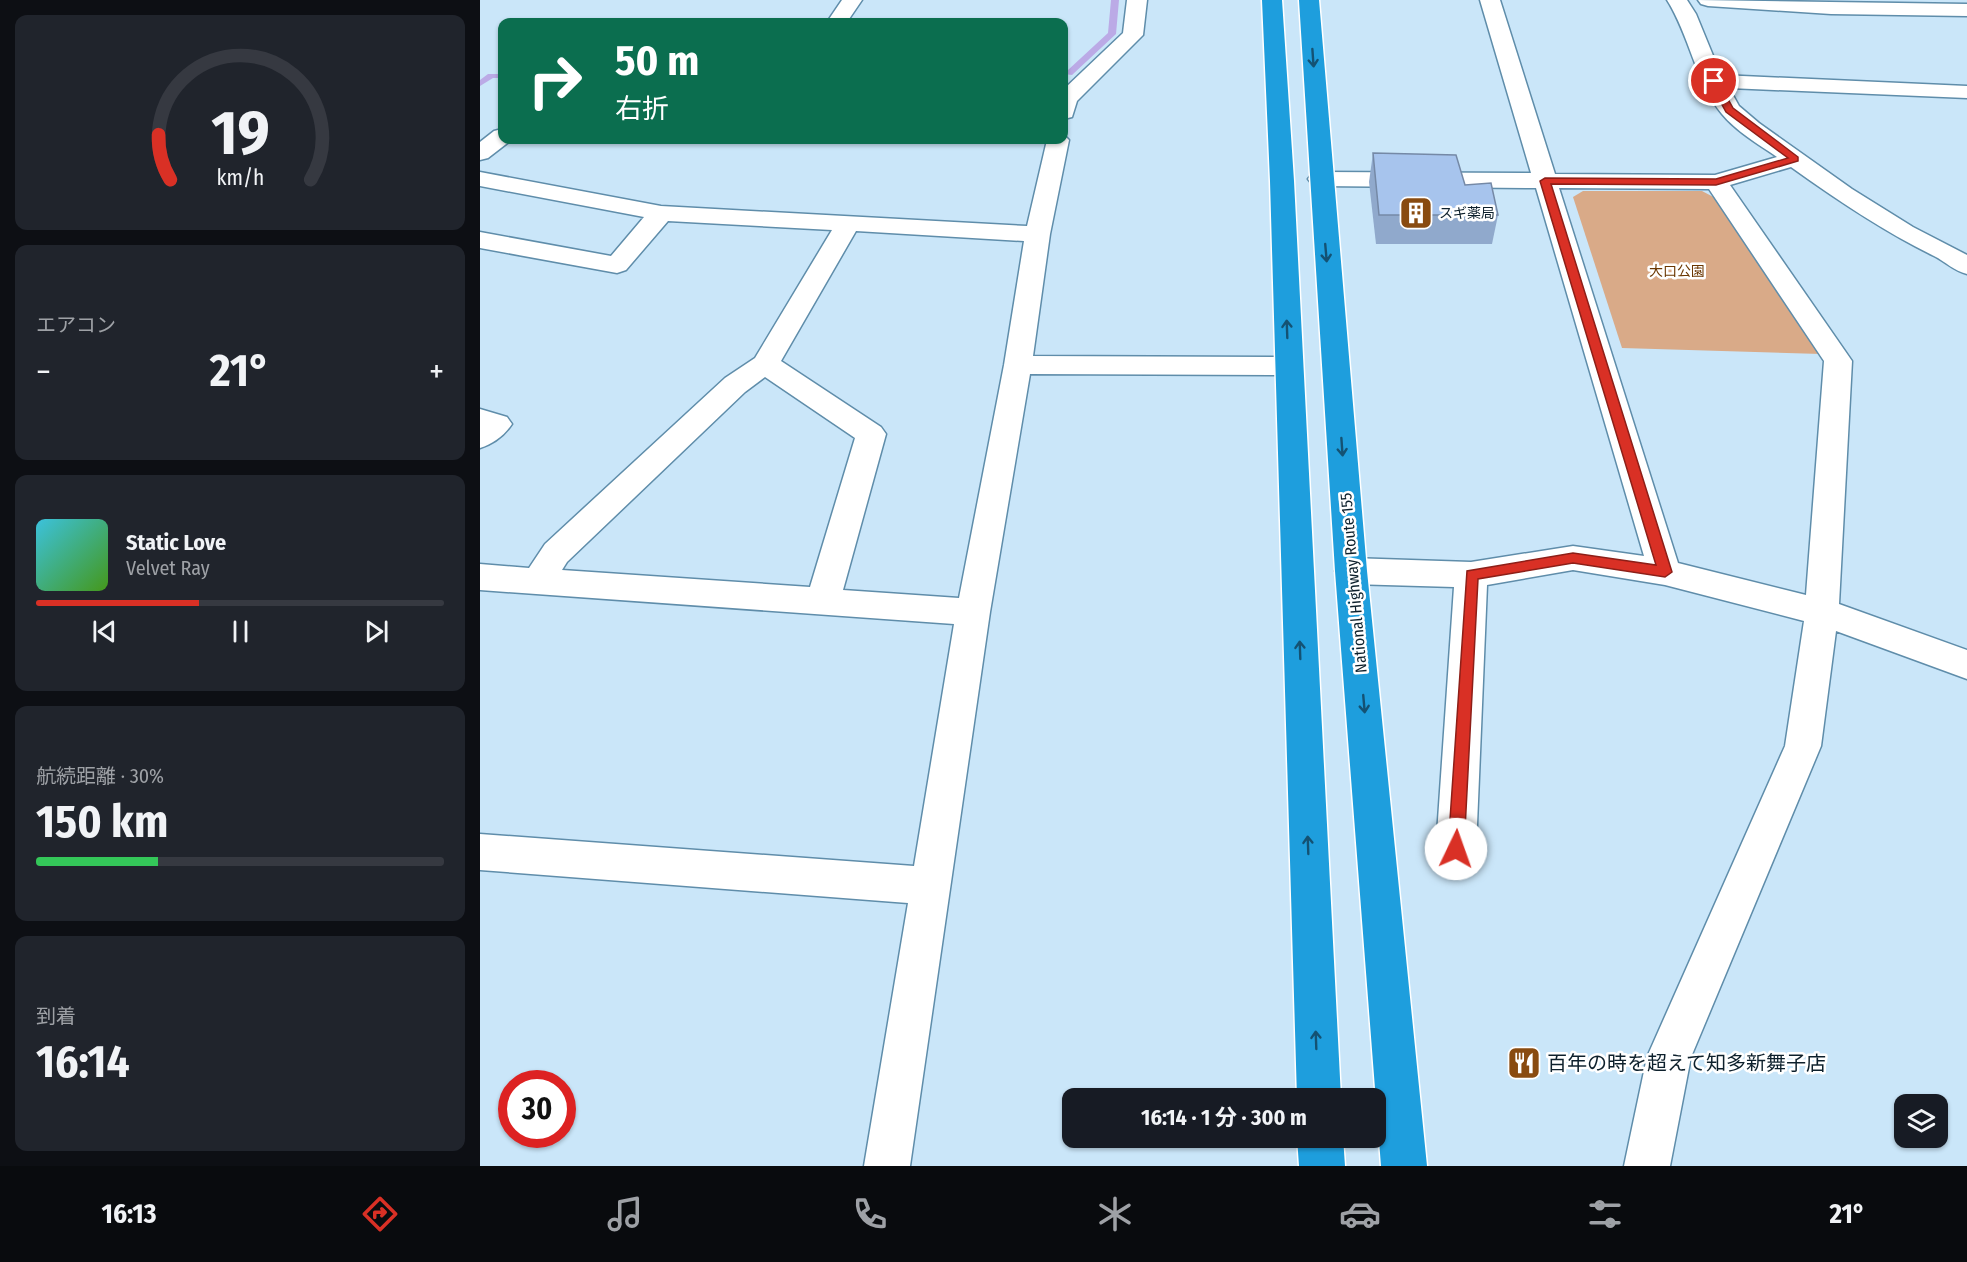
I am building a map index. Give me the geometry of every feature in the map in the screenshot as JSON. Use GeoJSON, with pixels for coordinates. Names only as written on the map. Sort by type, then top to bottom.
{"type":"FeatureCollection","features":[{"type":"Feature","properties":{"kind":"highway"},"geometry":{"type":"LineString","coordinates":[[1272,0],[1282,181],[1319,1088]]}},
{"type":"Feature","properties":{"kind":"highway","name":"National Highway Route 155"},"geometry":{"type":"LineString","coordinates":[[1309,0],[1320,178],[1351,571],[1404,1166]]}},
{"type":"Feature","properties":{"kind":"highway"},"geometry":{"type":"LineString","coordinates":[[1321,1148],[1322,1166]]}},
{"type":"Feature","properties":{"kind":"street"},"geometry":{"type":"LineString","coordinates":[[840,18],[852,0]]}},
{"type":"Feature","properties":{"kind":"street"},"geometry":{"type":"LineString","coordinates":[[1068,97],[1133,35],[1137,0]]}},
{"type":"Feature","properties":{"kind":"street"},"geometry":{"type":"LineString","coordinates":[[1490,0],[1665,572]]}},
{"type":"Feature","properties":{"kind":"street"},"geometry":{"type":"LineString","coordinates":[[1677,0],[1686,14],[1706,66],[1730,110],[1795,159],[1904,232],[1947,253],[1967,266]]}},
{"type":"Feature","properties":{"kind":"street"},"geometry":{"type":"LineString","coordinates":[[1708,0],[1832,8],[1967,10]]}},
{"type":"Feature","properties":{"kind":"street"},"geometry":{"type":"LineString","coordinates":[[1714,81],[1967,92]]}},
{"type":"Feature","properties":{"kind":"street"},"geometry":{"type":"LineString","coordinates":[[480,153],[498,139]]}},
{"type":"Feature","properties":{"kind":"street"},"geometry":{"type":"LineString","coordinates":[[887,1166],[973,612],[1018,365],[1038,234],[1057,144]]}},
{"type":"Feature","properties":{"kind":"street"},"geometry":{"type":"LineString","coordinates":[[1320,178],[1716,182],[1795,159]]}},
{"type":"Feature","properties":{"kind":"street"},"geometry":{"type":"LineString","coordinates":[[480,179],[661,213],[1038,234]]}},
{"type":"Feature","properties":{"kind":"street"},"geometry":{"type":"LineString","coordinates":[[1647,1166],[1669,1058],[1803,746],[1822,612],[1838,361],[1716,182]]}},
{"type":"Feature","properties":{"kind":"street"},"geometry":{"type":"LineString","coordinates":[[480,240],[617,265],[661,213]]}},
{"type":"Feature","properties":{"kind":"street"},"geometry":{"type":"LineString","coordinates":[[538,580],[556,553],[735,385],[765,364],[848,224]]}},
{"type":"Feature","properties":{"kind":"street"},"geometry":{"type":"LineString","coordinates":[[765,364],[871,434],[822,601]]}},
{"type":"Feature","properties":{"kind":"street"},"geometry":{"type":"LineString","coordinates":[[1018,365],[1288,366]]}},
{"type":"Feature","properties":{"kind":"street"},"geometry":{"type":"LineString","coordinates":[[480,419],[497,424],[480,438]]}},
{"type":"Feature","properties":{"kind":"street"},"geometry":{"type":"LineString","coordinates":[[1351,571],[1471,575],[1573,558],[1665,572],[1822,612],[1967,665]]}},
{"type":"Feature","properties":{"kind":"street"},"geometry":{"type":"LineString","coordinates":[[1456,849],[1471,575]]}},
{"type":"Feature","properties":{"kind":"street"},"geometry":{"type":"LineString","coordinates":[[480,577],[973,612]]}},
{"type":"Feature","properties":{"kind":"street"},"geometry":{"type":"LineString","coordinates":[[480,852],[929,886]]}},
{"type":"Feature","properties":{"kind":"green space","name":"大口公園"},"geometry":{"type":"Polygon","coordinates":[[[1583,191],[1702,191],[1721,201],[1821,354],[1622,348],[1573,197],[1583,191]]]}},
{"type":"Feature","properties":{"kind":"building"},"geometry":{"type":"Polygon","coordinates":[[[1373,153],[1456,155],[1465,185],[1491,183],[1498,215],[1379,215],[1373,153]]]}},
{"type":"Feature","properties":{"kind":"waterway"},"geometry":{"type":"LineString","coordinates":[[1068,73],[1112,34],[1115,0]]}},
{"type":"Feature","properties":{"kind":"waterway"},"geometry":{"type":"LineString","coordinates":[[480,84],[491,76],[498,76]]}},
{"type":"Feature","properties":{"kind":"place","name":"スギ薬局"},"geometry":{"type":"Point","coordinates":[1416,213]}},
{"type":"Feature","properties":{"kind":"place","name":"百年の時を超えて知多新舞子店"},"geometry":{"type":"Point","coordinates":[1524,1063]}},
{"type":"Feature","properties":{"kind":"route"},"geometry":{"type":"LineString","coordinates":[[1456,849],[1471,575],[1573,558],[1665,572],[1545,181],[1716,182],[1795,159],[1730,110],[1714,81]]}}]}
